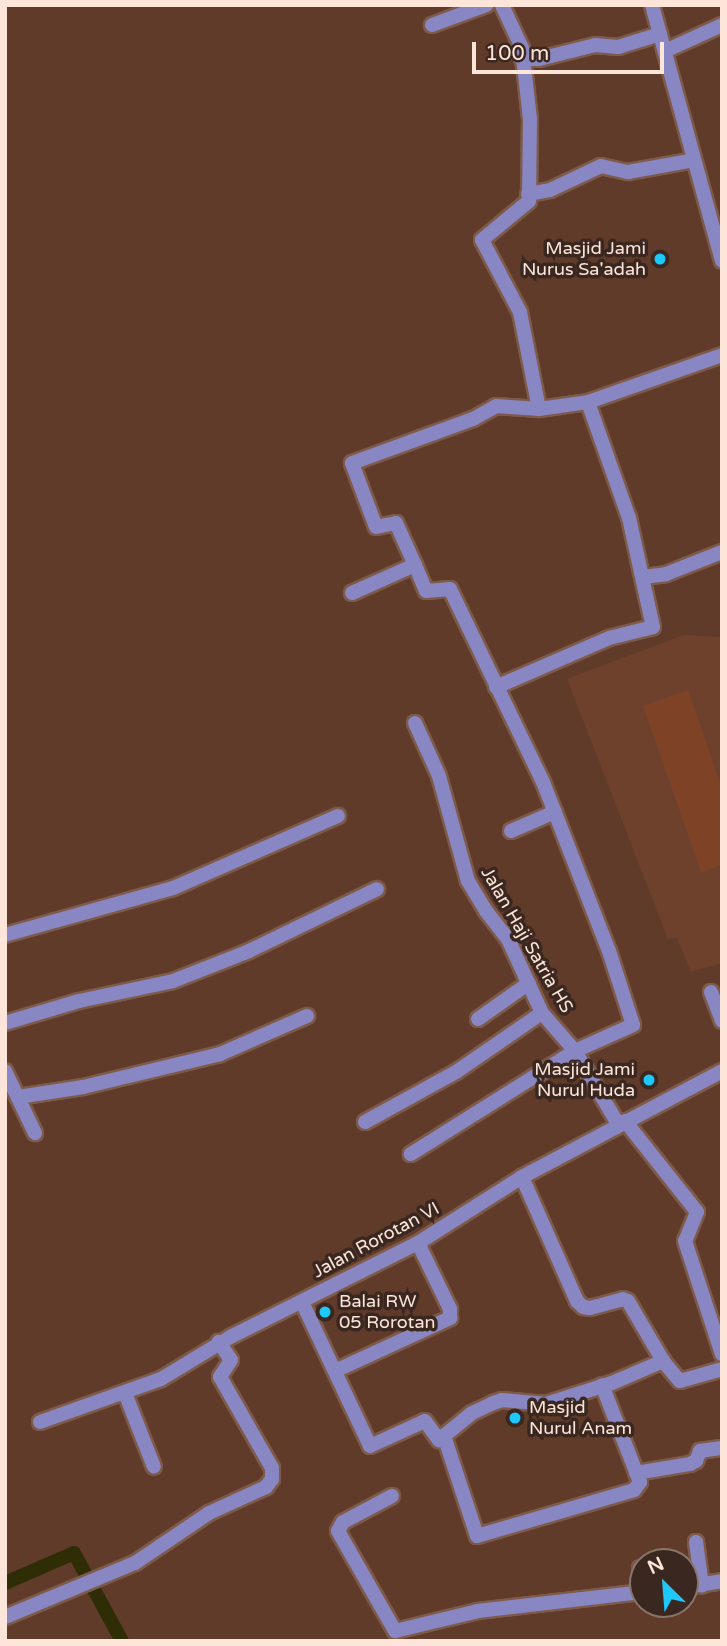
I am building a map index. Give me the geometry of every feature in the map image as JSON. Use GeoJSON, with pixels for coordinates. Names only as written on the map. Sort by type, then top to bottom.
{"type":"FeatureCollection","features":[{"type":"Feature","properties":{"kind":"street"},"geometry":{"type":"LineString","coordinates":[[432,25],[486,5]]}},
{"type":"Feature","properties":{"kind":"street"},"geometry":{"type":"LineString","coordinates":[[502,5],[522,48],[530,120],[528,198]]}},
{"type":"Feature","properties":{"kind":"street"},"geometry":{"type":"LineString","coordinates":[[652,5],[694,160],[717,227],[722,261]]}},
{"type":"Feature","properties":{"kind":"street"},"geometry":{"type":"LineString","coordinates":[[665,51],[719,27]]}},
{"type":"Feature","properties":{"kind":"street"},"geometry":{"type":"LineString","coordinates":[[522,59],[539,58],[595,45],[618,47],[660,34]]}},
{"type":"Feature","properties":{"kind":"street"},"geometry":{"type":"LineString","coordinates":[[539,409],[520,312],[482,240],[528,198],[601,166],[628,172],[694,160]]}},
{"type":"Feature","properties":{"kind":"street"},"geometry":{"type":"LineString","coordinates":[[411,1154],[575,1051],[633,1025],[609,951],[555,812],[450,589],[426,591],[396,523],[376,527],[351,463],[473,419],[495,405],[539,409],[588,402],[722,355]]}},
{"type":"Feature","properties":{"kind":"street"},"geometry":{"type":"LineString","coordinates":[[496,687],[609,638],[651,629],[643,577],[629,518],[588,402]]}},
{"type":"Feature","properties":{"kind":"street"},"geometry":{"type":"LineString","coordinates":[[643,577],[666,573],[722,552]]}},
{"type":"Feature","properties":{"kind":"street"},"geometry":{"type":"LineString","coordinates":[[352,593],[415,565]]}},
{"type":"Feature","properties":{"kind":"street","name":"Jalan Haji Satria HS"},"geometry":{"type":"LineString","coordinates":[[415,723],[439,775],[468,881],[486,911],[508,939],[542,1013],[575,1051],[622,1123],[697,1212],[685,1241],[722,1354]]}},
{"type":"Feature","properties":{"kind":"street"},"geometry":{"type":"LineString","coordinates":[[511,831],[555,812]]}},
{"type":"Feature","properties":{"kind":"street"},"geometry":{"type":"LineString","coordinates":[[5,935],[173,888],[338,816]]}},
{"type":"Feature","properties":{"kind":"street"},"geometry":{"type":"LineString","coordinates":[[5,1023],[79,1001],[173,981],[249,951],[377,889]]}},
{"type":"Feature","properties":{"kind":"street"},"geometry":{"type":"LineString","coordinates":[[478,1020],[529,983]]}},
{"type":"Feature","properties":{"kind":"street"},"geometry":{"type":"LineString","coordinates":[[710,992],[722,1021]]}},
{"type":"Feature","properties":{"kind":"street"},"geometry":{"type":"LineString","coordinates":[[365,1122],[456,1072],[542,1013]]}},
{"type":"Feature","properties":{"kind":"street"},"geometry":{"type":"LineString","coordinates":[[18,1097],[83,1087],[220,1054],[307,1016]]}},
{"type":"Feature","properties":{"kind":"street"},"geometry":{"type":"LineString","coordinates":[[5,1071],[35,1133]]}},
{"type":"Feature","properties":{"kind":"street","name":"Jalan Rorotan VI"},"geometry":{"type":"LineString","coordinates":[[40,1422],[161,1379],[219,1342],[418,1243],[522,1177],[722,1071]]}},
{"type":"Feature","properties":{"kind":"street"},"geometry":{"type":"LineString","coordinates":[[522,1177],[577,1301],[583,1307],[590,1308],[623,1298],[628,1301],[663,1362],[680,1381],[722,1369]]}},
{"type":"Feature","properties":{"kind":"street"},"geometry":{"type":"LineString","coordinates":[[335,1371],[450,1318],[450,1309],[418,1243]]}},
{"type":"Feature","properties":{"kind":"street"},"geometry":{"type":"LineString","coordinates":[[302,1302],[368,1445],[374,1446],[425,1422],[436,1440],[472,1413],[493,1403],[502,1400],[546,1404],[663,1362]]}},
{"type":"Feature","properties":{"kind":"street"},"geometry":{"type":"LineString","coordinates":[[5,1616],[135,1563],[209,1513],[266,1488],[272,1479],[272,1468],[220,1377],[231,1360],[219,1342]]}},
{"type":"Feature","properties":{"kind":"street"},"geometry":{"type":"LineString","coordinates":[[444,1436],[474,1533],[478,1536],[634,1490],[640,1482],[602,1385]]}},
{"type":"Feature","properties":{"kind":"street"},"geometry":{"type":"LineString","coordinates":[[125,1393],[154,1467]]}},
{"type":"Feature","properties":{"kind":"street"},"geometry":{"type":"LineString","coordinates":[[636,1473],[690,1464],[696,1461],[700,1451],[722,1448]]}},
{"type":"Feature","properties":{"kind":"street"},"geometry":{"type":"LineString","coordinates":[[392,1496],[343,1521],[338,1531],[395,1631],[478,1611],[629,1594]]}},
{"type":"Feature","properties":{"kind":"street"},"geometry":{"type":"LineString","coordinates":[[696,1542],[702,1586]]}},
{"type":"Feature","properties":{"kind":"street"},"geometry":{"type":"LineString","coordinates":[[699,1586],[722,1581]]}},
{"type":"Feature","properties":{"kind":"shaded area"},"geometry":{"type":"Polygon","coordinates":[[[684,635],[722,637],[722,963],[691,972],[677,938],[668,939],[567,679],[684,635]]]}},
{"type":"Feature","properties":{"kind":"shaded area"},"geometry":{"type":"Polygon","coordinates":[[[688,690],[722,788],[722,865],[701,872],[643,706],[688,690]]]}},
{"type":"Feature","properties":{"kind":"waterway"},"geometry":{"type":"LineString","coordinates":[[5,1583],[74,1553],[122,1641]]}},
{"type":"Feature","properties":{"kind":"place","name":"Masjid Jami Nurus Sa'adah"},"geometry":{"type":"Point","coordinates":[660,259]}},
{"type":"Feature","properties":{"kind":"place","name":"Masjid Jami Nurul Huda"},"geometry":{"type":"Point","coordinates":[649,1080]}},
{"type":"Feature","properties":{"kind":"place","name":"Balai RW 05 Rorotan"},"geometry":{"type":"Point","coordinates":[325,1312]}},
{"type":"Feature","properties":{"kind":"place","name":"Masjid Nurul Anam"},"geometry":{"type":"Point","coordinates":[515,1418]}}]}
